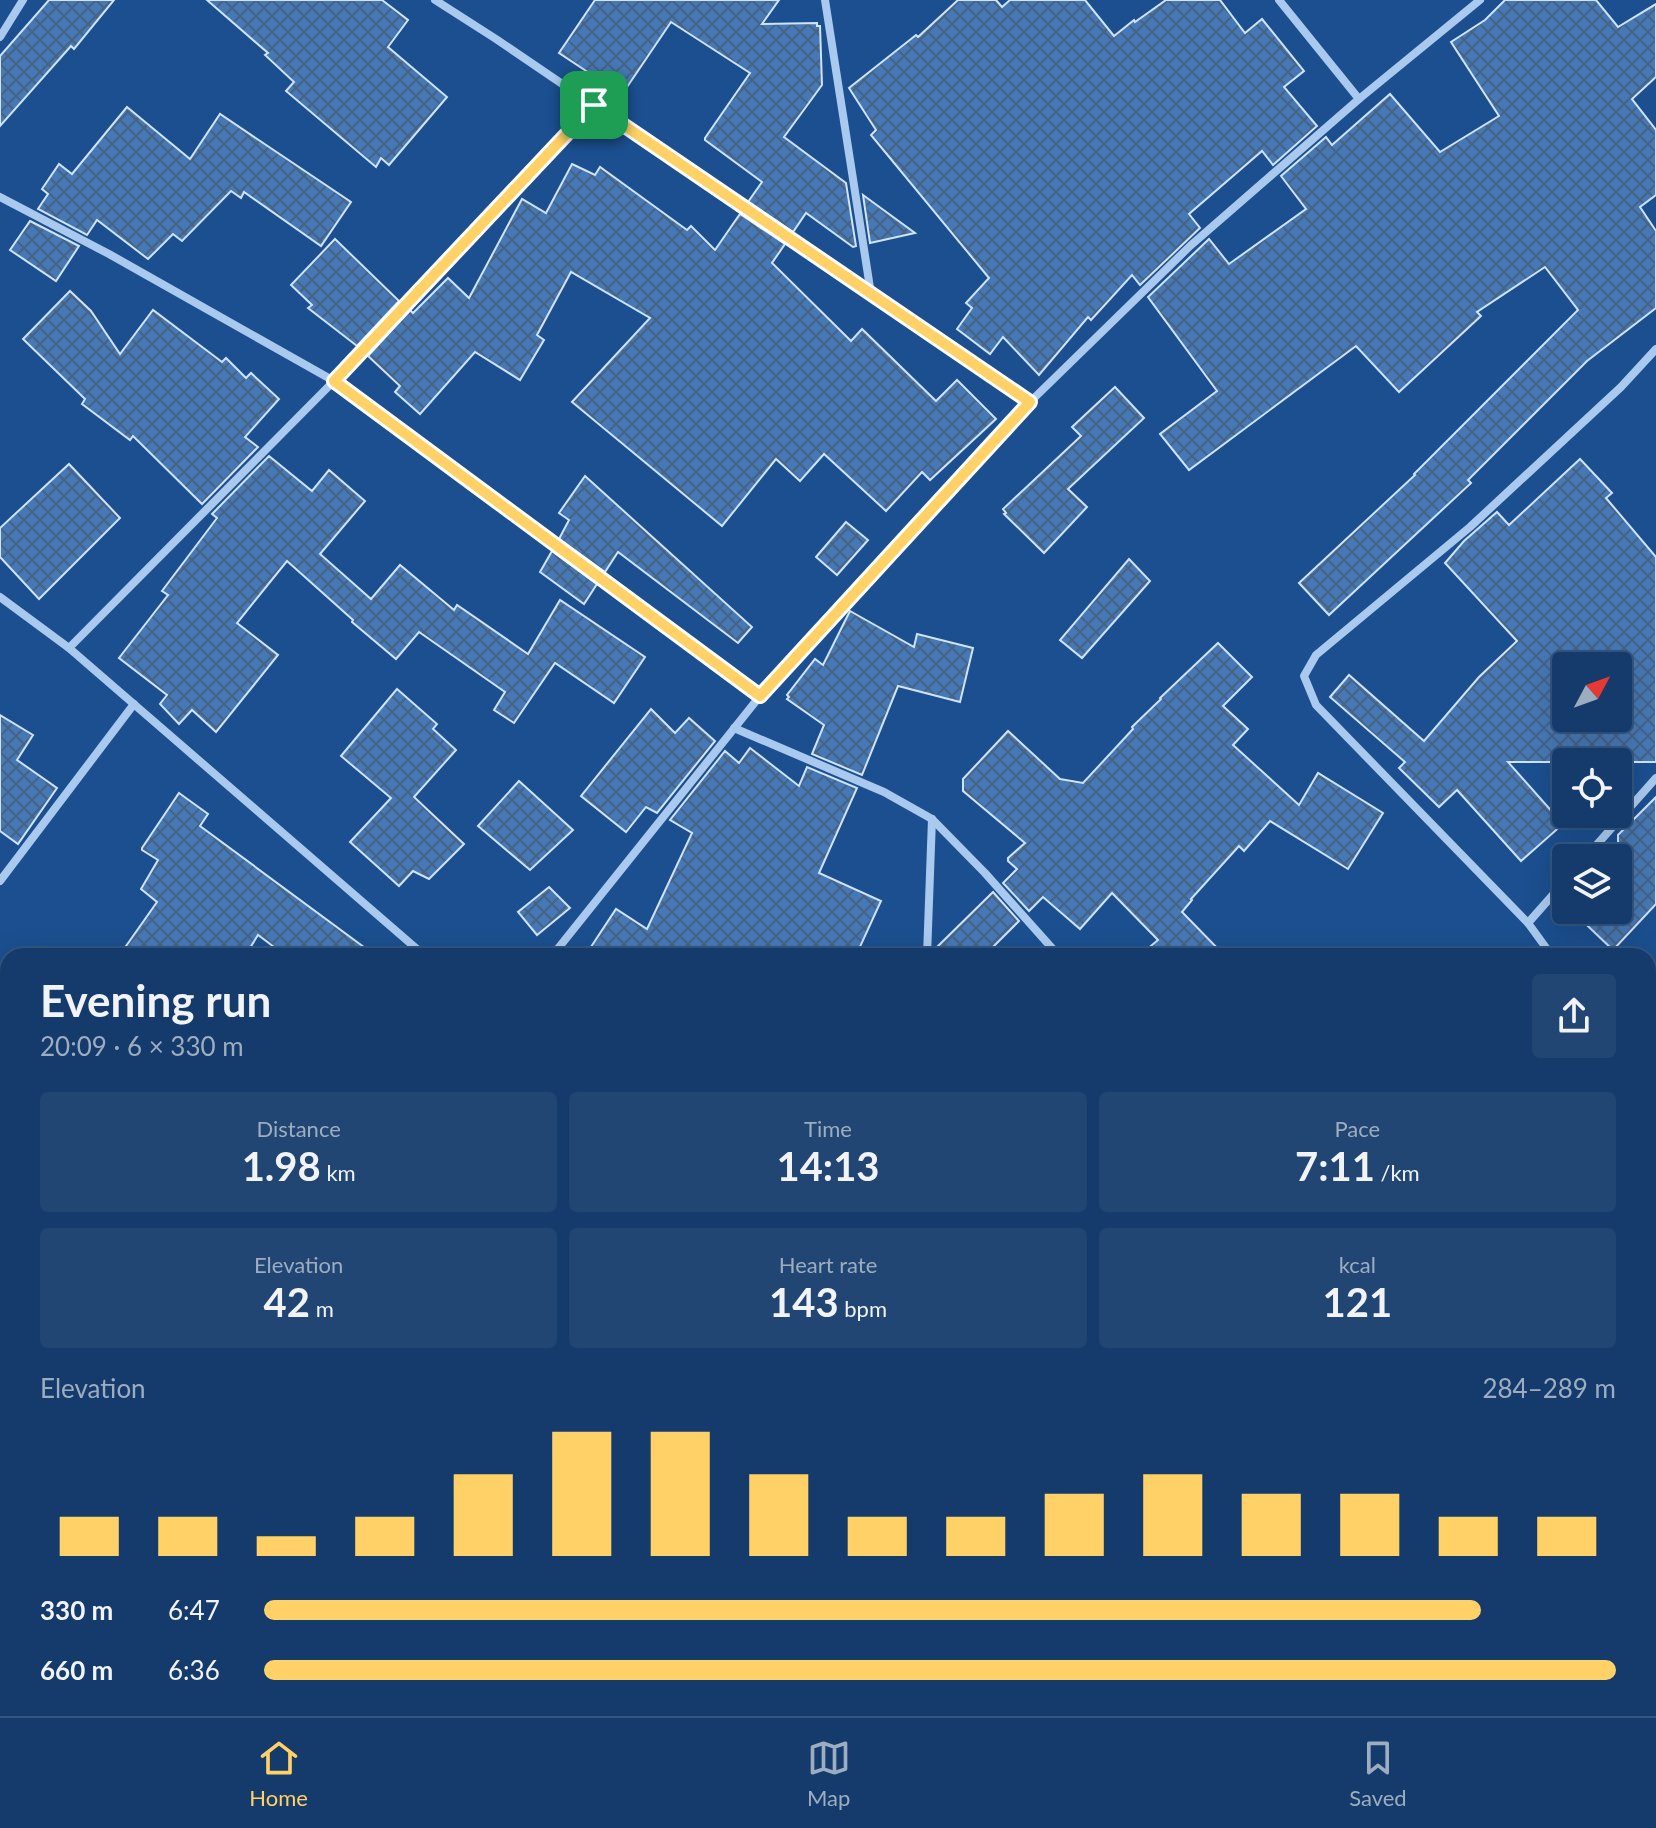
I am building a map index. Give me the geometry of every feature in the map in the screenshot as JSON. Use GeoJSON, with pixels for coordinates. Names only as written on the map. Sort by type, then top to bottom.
{"type":"FeatureCollection","features":[{"type":"Feature","properties":{"kind":"street"},"geometry":{"type":"LineString","coordinates":[[0,37],[23,0]]}},
{"type":"Feature","properties":{"kind":"street"},"geometry":{"type":"LineString","coordinates":[[435,0],[1030,402]]}},
{"type":"Feature","properties":{"kind":"street"},"geometry":{"type":"LineString","coordinates":[[825,0],[871,294]]}},
{"type":"Feature","properties":{"kind":"street"},"geometry":{"type":"LineString","coordinates":[[1279,0],[1359,99]]}},
{"type":"Feature","properties":{"kind":"street"},"geometry":{"type":"LineString","coordinates":[[558,948],[760,696],[1030,402],[1190,246],[1359,99],[1480,0]]}},
{"type":"Feature","properties":{"kind":"street"},"geometry":{"type":"LineString","coordinates":[[69,648],[334,381],[594,105]]}},
{"type":"Feature","properties":{"kind":"street"},"geometry":{"type":"LineString","coordinates":[[0,197],[109,254],[334,381],[760,696]]}},
{"type":"Feature","properties":{"kind":"street"},"geometry":{"type":"LineString","coordinates":[[1546,948],[1528,923],[1316,705],[1304,676],[1316,655],[1470,527],[1621,387],[1656,349]]}},
{"type":"Feature","properties":{"kind":"street"},"geometry":{"type":"LineString","coordinates":[[0,597],[69,648],[416,948]]}},
{"type":"Feature","properties":{"kind":"street"},"geometry":{"type":"LineString","coordinates":[[0,881],[134,704]]}},
{"type":"Feature","properties":{"kind":"street"},"geometry":{"type":"LineString","coordinates":[[734,728],[884,792],[932,819],[1052,948]]}},
{"type":"Feature","properties":{"kind":"street"},"geometry":{"type":"LineString","coordinates":[[1597,844],[1656,778]]}},
{"type":"Feature","properties":{"kind":"street"},"geometry":{"type":"LineString","coordinates":[[927,948],[932,819]]}},
{"type":"Feature","properties":{"kind":"street"},"geometry":{"type":"LineString","coordinates":[[1528,923],[1552,896]]}},
{"type":"Feature","properties":{"kind":"building"},"geometry":{"type":"Polygon","coordinates":[[[49,0],[114,0],[74,49],[71,46],[0,126],[0,56],[49,0]]]}},
{"type":"Feature","properties":{"kind":"building"},"geometry":{"type":"Polygon","coordinates":[[[207,0],[382,0],[408,20],[388,47],[447,97],[389,165],[381,158],[376,167],[286,91],[294,82],[265,55],[268,53],[207,0]]]}},
{"type":"Feature","properties":{"kind":"building"},"geometry":{"type":"Polygon","coordinates":[[[595,0],[779,0],[762,24],[817,23],[820,26],[822,85],[784,137],[846,183],[856,246],[853,247],[806,213],[793,232],[748,202],[762,182],[705,140],[750,73],[671,22],[621,94],[559,53],[595,0]]]}},
{"type":"Feature","properties":{"kind":"building"},"geometry":{"type":"Polygon","coordinates":[[[958,0],[996,0],[1002,7],[1010,0],[1085,0],[1114,36],[1166,0],[1220,0],[1245,33],[1262,19],[1304,71],[1284,87],[1317,126],[1273,165],[1262,151],[1189,214],[1200,228],[1140,285],[1132,275],[1091,320],[1088,317],[1039,375],[1003,337],[990,354],[957,329],[972,308],[966,303],[989,278],[871,135],[876,130],[849,88],[916,35],[918,37],[958,0]]]}},
{"type":"Feature","properties":{"kind":"building"},"geometry":{"type":"Polygon","coordinates":[[[1505,0],[1596,0],[1618,27],[1656,4],[1656,77],[1632,99],[1656,130],[1656,195],[1640,207],[1656,231],[1656,308],[1587,361],[1468,480],[1471,483],[1329,615],[1299,583],[1415,475],[1578,310],[1545,267],[1477,312],[1481,316],[1399,392],[1356,346],[1189,470],[1160,434],[1217,391],[1148,297],[1209,239],[1229,264],[1306,209],[1281,176],[1326,137],[1332,145],[1390,94],[1440,152],[1499,116],[1451,42],[1485,20],[1505,0]]]}},
{"type":"Feature","properties":{"kind":"building"},"geometry":{"type":"Polygon","coordinates":[[[127,107],[190,159],[220,114],[351,202],[321,246],[244,192],[241,198],[231,191],[182,241],[173,234],[148,259],[97,220],[87,235],[38,209],[48,194],[42,189],[59,164],[72,174],[127,107]]]}},
{"type":"Feature","properties":{"kind":"building"},"geometry":{"type":"Polygon","coordinates":[[[572,164],[595,175],[600,167],[687,230],[691,226],[715,250],[740,214],[785,244],[772,263],[851,341],[862,329],[936,401],[957,380],[996,419],[930,480],[922,472],[886,511],[824,454],[800,481],[776,459],[722,526],[572,402],[650,318],[571,272],[537,335],[544,340],[520,380],[475,352],[420,414],[395,392],[400,386],[368,356],[410,310],[413,313],[448,278],[469,298],[522,199],[546,213],[572,164]]]}},
{"type":"Feature","properties":{"kind":"building"},"geometry":{"type":"Polygon","coordinates":[[[863,195],[915,233],[870,243],[863,195]]]}},
{"type":"Feature","properties":{"kind":"building"},"geometry":{"type":"Polygon","coordinates":[[[30,221],[79,246],[56,281],[10,250],[30,221]]]}},
{"type":"Feature","properties":{"kind":"building"},"geometry":{"type":"Polygon","coordinates":[[[335,239],[399,301],[357,346],[308,308],[312,305],[291,285],[335,239]]]}},
{"type":"Feature","properties":{"kind":"building"},"geometry":{"type":"Polygon","coordinates":[[[70,291],[91,311],[120,354],[153,310],[222,362],[226,358],[246,378],[251,373],[279,399],[245,437],[258,447],[202,504],[133,436],[130,440],[82,404],[85,399],[23,339],[70,291]]]}},
{"type":"Feature","properties":{"kind":"building"},"geometry":{"type":"Polygon","coordinates":[[[1115,387],[1144,418],[1068,489],[1087,507],[1044,553],[1004,514],[1003,509],[1081,436],[1072,427],[1115,387]]]}},
{"type":"Feature","properties":{"kind":"building"},"geometry":{"type":"Polygon","coordinates":[[[269,456],[312,491],[329,470],[365,501],[320,554],[371,599],[400,565],[454,610],[457,605],[528,654],[560,600],[645,657],[614,703],[555,663],[514,723],[494,710],[505,692],[419,632],[396,659],[287,561],[237,623],[278,655],[216,732],[192,710],[179,724],[160,704],[167,695],[119,658],[168,595],[162,591],[217,518],[212,514],[269,456]]]}},
{"type":"Feature","properties":{"kind":"building"},"geometry":{"type":"Polygon","coordinates":[[[1580,459],[1612,493],[1606,498],[1656,557],[1656,762],[1632,762],[1632,748],[1552,748],[1552,762],[1508,762],[1552,812],[1552,828],[1558,828],[1521,861],[1457,790],[1439,807],[1399,768],[1405,762],[1330,697],[1349,675],[1424,741],[1479,677],[1517,641],[1445,563],[1464,541],[1497,512],[1509,525],[1580,459]]]}},
{"type":"Feature","properties":{"kind":"building"},"geometry":{"type":"Polygon","coordinates":[[[69,464],[120,518],[39,599],[0,557],[0,528],[69,464]]]}},
{"type":"Feature","properties":{"kind":"building"},"geometry":{"type":"Polygon","coordinates":[[[585,476],[752,627],[738,643],[618,552],[605,572],[559,539],[569,520],[559,513],[585,476]]]}},
{"type":"Feature","properties":{"kind":"building"},"geometry":{"type":"Polygon","coordinates":[[[846,522],[868,540],[837,575],[816,557],[846,522]]]}},
{"type":"Feature","properties":{"kind":"building"},"geometry":{"type":"Polygon","coordinates":[[[552,551],[597,584],[584,604],[540,572],[552,551]]]}},
{"type":"Feature","properties":{"kind":"building"},"geometry":{"type":"Polygon","coordinates":[[[1129,559],[1150,581],[1082,658],[1060,640],[1129,559]]]}},
{"type":"Feature","properties":{"kind":"building"},"geometry":{"type":"Polygon","coordinates":[[[850,611],[914,647],[917,634],[973,648],[960,702],[898,686],[862,775],[812,754],[824,725],[787,699],[815,659],[823,665],[850,611]]]}},
{"type":"Feature","properties":{"kind":"building"},"geometry":{"type":"Polygon","coordinates":[[[1218,643],[1252,677],[1223,706],[1248,729],[1233,745],[1299,805],[1318,773],[1383,813],[1348,869],[1270,821],[1244,851],[1239,846],[1182,912],[1217,948],[1148,948],[1158,940],[1112,893],[1080,929],[1043,897],[1029,911],[1003,883],[1017,869],[1008,858],[1025,843],[963,791],[963,779],[1008,731],[1060,779],[1083,783],[1160,698],[1218,643]]]}},
{"type":"Feature","properties":{"kind":"building"},"geometry":{"type":"Polygon","coordinates":[[[397,689],[437,724],[433,729],[456,750],[414,797],[464,844],[429,879],[413,871],[399,886],[350,842],[391,798],[341,756],[397,689]]]}},
{"type":"Feature","properties":{"kind":"building"},"geometry":{"type":"Polygon","coordinates":[[[651,709],[675,733],[689,718],[715,741],[657,813],[646,807],[626,832],[581,796],[651,709]]]}},
{"type":"Feature","properties":{"kind":"building"},"geometry":{"type":"Polygon","coordinates":[[[0,715],[33,735],[17,760],[57,788],[18,844],[0,831],[0,715]]]}},
{"type":"Feature","properties":{"kind":"building"},"geometry":{"type":"Polygon","coordinates":[[[750,748],[799,786],[807,767],[857,788],[819,873],[881,901],[859,948],[590,948],[616,909],[647,929],[692,833],[670,820],[725,751],[739,763],[750,748]]]}},
{"type":"Feature","properties":{"kind":"building"},"geometry":{"type":"Polygon","coordinates":[[[519,781],[573,830],[530,870],[478,826],[519,781]]]}},
{"type":"Feature","properties":{"kind":"building"},"geometry":{"type":"Polygon","coordinates":[[[179,793],[208,814],[200,826],[365,948],[275,948],[258,935],[250,948],[125,948],[157,902],[141,889],[158,860],[142,848],[179,793]]]}},
{"type":"Feature","properties":{"kind":"building"},"geometry":{"type":"Polygon","coordinates":[[[1656,797],[1656,904],[1615,948],[1611,948],[1586,924],[1632,924],[1632,844],[1618,844],[1618,835],[1625,828],[1632,828],[1632,821],[1656,797]]]}},
{"type":"Feature","properties":{"kind":"building"},"geometry":{"type":"Polygon","coordinates":[[[549,887],[570,908],[537,935],[518,912],[549,887]]]}},
{"type":"Feature","properties":{"kind":"building"},"geometry":{"type":"Polygon","coordinates":[[[993,892],[1019,921],[992,948],[936,948],[993,892]]]}},
{"type":"Feature","properties":{"kind":"route"},"geometry":{"type":"LineString","coordinates":[[594,105],[1030,402],[760,696],[334,381],[594,105]]}}]}
